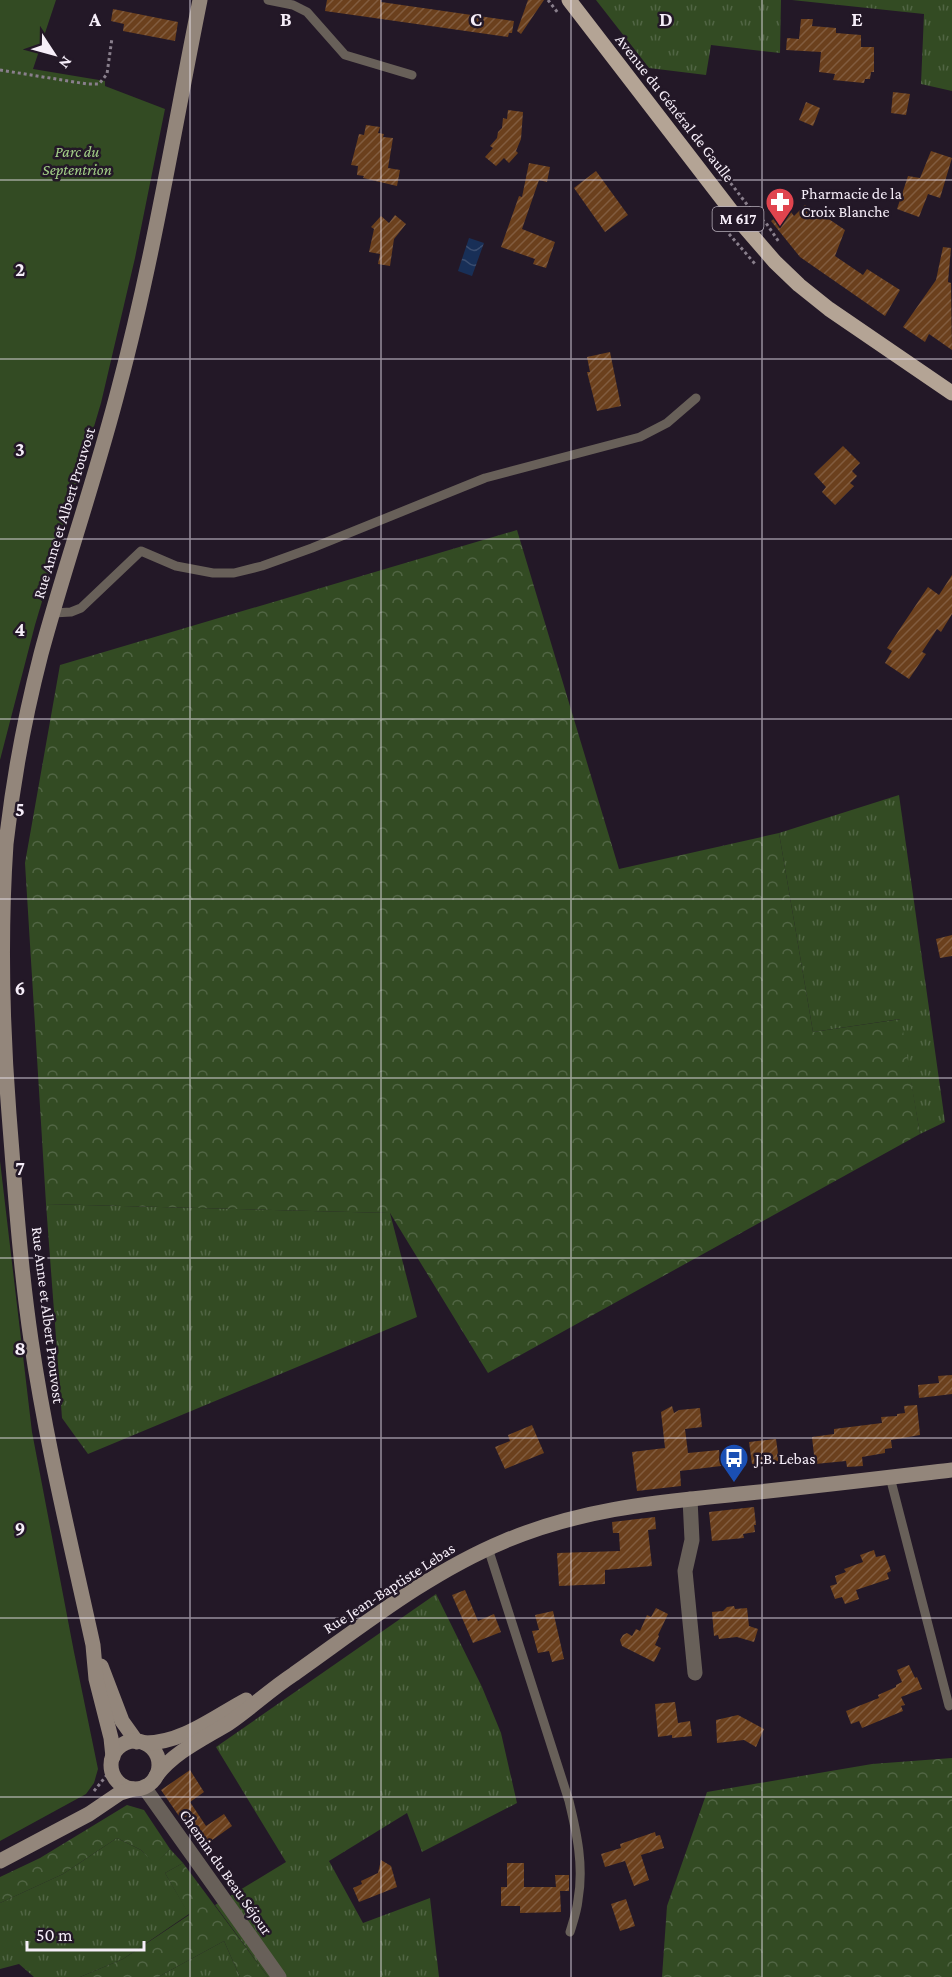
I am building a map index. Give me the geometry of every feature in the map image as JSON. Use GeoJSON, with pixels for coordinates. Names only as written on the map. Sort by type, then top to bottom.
{"type":"FeatureCollection","features":[{"type":"Feature","properties":{"kind":"main road","name":"Avenue du Général de Gaulle"},"geometry":{"type":"LineString","coordinates":[[568,0],[736,217],[775,262],[829,309],[951,391]]}},
{"type":"Feature","properties":{"kind":"street","name":"Rue Anne et Albert Prouvost"},"geometry":{"type":"LineString","coordinates":[[113,1757],[111,1738],[96,1679],[93,1645],[45,1426],[31,1343],[22,1267],[3,1027],[2,912],[7,836],[22,737],[53,613],[126,362],[200,0]]}},
{"type":"Feature","properties":{"kind":"street","name":"Rue Jean-Baptiste Lebas"},"geometry":{"type":"LineString","coordinates":[[0,1861],[96,1809],[120,1793],[144,1784],[174,1758],[230,1722],[279,1684],[417,1587],[446,1569],[526,1532],[584,1514],[634,1505],[952,1470]]}},
{"type":"Feature","properties":{"kind":"street"},"geometry":{"type":"LineString","coordinates":[[690,1499],[692,1540],[685,1571],[695,1673]]}},
{"type":"Feature","properties":{"kind":"street","name":"Rue Anne et Albert Prouvost"},"geometry":{"type":"LineString","coordinates":[[93,1645],[122,1721],[141,1742]]}},
{"type":"Feature","properties":{"kind":"street","name":"Rue Jean-Baptiste Lebas"},"geometry":{"type":"LineString","coordinates":[[141,1742],[170,1740],[187,1733],[279,1684]]}},
{"type":"Feature","properties":{"kind":"street"},"geometry":{"type":"LineString","coordinates":[[129,1742],[141,1742],[154,1750],[158,1757],[159,1769],[144,1784],[120,1783],[114,1775],[113,1757],[122,1745],[129,1742]]}},
{"type":"Feature","properties":{"kind":"street","name":"Rue Jean-Baptiste Lebas"},"geometry":{"type":"LineString","coordinates":[[67,1824],[99,1797],[114,1775]]}},
{"type":"Feature","properties":{"kind":"street","name":"Chemin du Beau Séjour"},"geometry":{"type":"LineString","coordinates":[[144,1784],[279,1977]]}},
{"type":"Feature","properties":{"kind":"lane"},"geometry":{"type":"LineString","coordinates":[[268,0],[293,4],[307,12],[345,55],[412,75]]}},
{"type":"Feature","properties":{"kind":"lane"},"geometry":{"type":"LineString","coordinates":[[53,613],[71,612],[81,608],[141,551],[176,566],[213,573],[234,573],[262,566],[485,478],[640,437],[667,423],[696,398]]}},
{"type":"Feature","properties":{"kind":"lane"},"geometry":{"type":"LineString","coordinates":[[890,1477],[949,1706]]}},
{"type":"Feature","properties":{"kind":"lane"},"geometry":{"type":"LineString","coordinates":[[488,1548],[569,1801],[578,1839],[581,1872],[578,1902],[570,1932]]}},
{"type":"Feature","properties":{"kind":"path"},"geometry":{"type":"LineString","coordinates":[[0,70],[99,84],[107,74],[112,38]]}},
{"type":"Feature","properties":{"kind":"path"},"geometry":{"type":"LineString","coordinates":[[713,160],[756,216],[766,223],[781,245]]}},
{"type":"Feature","properties":{"kind":"green space","name":"Parc du Septentrion"},"geometry":{"type":"Polygon","coordinates":[[[0,0],[56,0],[33,69],[105,81],[105,86],[165,109],[135,258],[101,403],[35,625],[0,760],[0,0]]]}},
{"type":"Feature","properties":{"kind":"green space"},"geometry":{"type":"Polygon","coordinates":[[[596,0],[781,0],[780,53],[711,45],[706,75],[649,68],[596,0]]]}},
{"type":"Feature","properties":{"kind":"green space"},"geometry":{"type":"Polygon","coordinates":[[[792,0],[952,0],[952,91],[921,84],[924,14],[792,0]]]}},
{"type":"Feature","properties":{"kind":"green space"},"geometry":{"type":"Polygon","coordinates":[[[517,530],[619,869],[779,833],[813,1032],[901,1019],[920,1134],[488,1373],[390,1213],[46,1204],[25,863],[60,665],[517,530]]]}},
{"type":"Feature","properties":{"kind":"green space"},"geometry":{"type":"Polygon","coordinates":[[[899,795],[945,1122],[920,1134],[900,1019],[813,1032],[779,833],[899,795]]]}},
{"type":"Feature","properties":{"kind":"green space"},"geometry":{"type":"Polygon","coordinates":[[[0,1161],[32,1432],[98,1769],[94,1783],[86,1794],[0,1841],[0,1161]]]}},
{"type":"Feature","properties":{"kind":"green space"},"geometry":{"type":"Polygon","coordinates":[[[46,1204],[390,1213],[417,1317],[88,1454],[62,1418],[46,1204]]]}},
{"type":"Feature","properties":{"kind":"green space"},"geometry":{"type":"Polygon","coordinates":[[[436,1594],[482,1687],[501,1733],[517,1803],[422,1852],[407,1813],[329,1861],[363,1923],[430,1898],[439,1977],[268,1977],[215,1905],[286,1862],[216,1747],[436,1594]]]}},
{"type":"Feature","properties":{"kind":"green space"},"geometry":{"type":"Polygon","coordinates":[[[952,1758],[952,1977],[662,1977],[667,1906],[707,1792],[872,1764],[952,1758]]]}},
{"type":"Feature","properties":{"kind":"green space"},"geometry":{"type":"Polygon","coordinates":[[[127,1805],[144,1810],[170,1849],[155,1865],[141,1850],[117,1838],[63,1874],[0,1903],[0,1877],[40,1858],[127,1805]]]}},
{"type":"Feature","properties":{"kind":"green space"},"geometry":{"type":"Polygon","coordinates":[[[117,1838],[141,1850],[155,1864],[170,1849],[183,1863],[165,1873],[189,1914],[123,1959],[80,1977],[34,1977],[19,1964],[0,1969],[0,1903],[63,1874],[117,1838]]]}},
{"type":"Feature","properties":{"kind":"green space"},"geometry":{"type":"Polygon","coordinates":[[[183,1863],[268,1977],[240,1977],[224,1941],[158,1977],[80,1977],[123,1959],[189,1915],[165,1873],[183,1863]]]}},
{"type":"Feature","properties":{"kind":"green space"},"geometry":{"type":"Polygon","coordinates":[[[224,1941],[240,1977],[158,1977],[224,1941]]]}},
{"type":"Feature","properties":{"kind":"water"},"geometry":{"type":"Polygon","coordinates":[[[469,238],[484,243],[472,276],[458,271],[469,238]]]}},
{"type":"Feature","properties":{"kind":"building"},"geometry":{"type":"Polygon","coordinates":[[[327,0],[381,0],[381,2],[514,21],[512,33],[509,33],[508,37],[325,11],[327,0]]]}},
{"type":"Feature","properties":{"kind":"building"},"geometry":{"type":"Polygon","coordinates":[[[528,0],[544,0],[521,34],[517,31],[528,0]]]}},
{"type":"Feature","properties":{"kind":"building"},"geometry":{"type":"Polygon","coordinates":[[[113,9],[178,22],[175,41],[123,31],[124,24],[111,21],[113,9]]]}},
{"type":"Feature","properties":{"kind":"building"},"geometry":{"type":"Polygon","coordinates":[[[801,19],[813,19],[812,26],[836,28],[836,33],[861,35],[861,47],[874,47],[874,72],[871,72],[870,79],[865,79],[864,83],[833,80],[835,74],[819,72],[821,52],[786,50],[787,38],[799,39],[801,19]]]}},
{"type":"Feature","properties":{"kind":"building"},"geometry":{"type":"Polygon","coordinates":[[[893,92],[910,94],[906,115],[891,113],[893,92]]]}},
{"type":"Feature","properties":{"kind":"building"},"geometry":{"type":"Polygon","coordinates":[[[806,102],[820,108],[813,126],[799,120],[806,102]]]}},
{"type":"Feature","properties":{"kind":"building"},"geometry":{"type":"Polygon","coordinates":[[[508,110],[523,112],[521,139],[516,151],[518,153],[509,163],[504,158],[496,166],[485,157],[493,148],[490,146],[502,128],[503,118],[507,119],[508,110]]]}},
{"type":"Feature","properties":{"kind":"building"},"geometry":{"type":"Polygon","coordinates":[[[366,125],[380,127],[378,133],[384,134],[383,137],[393,138],[388,168],[400,170],[397,186],[363,178],[364,176],[357,175],[358,166],[351,165],[359,134],[364,135],[366,125]]]}},
{"type":"Feature","properties":{"kind":"building"},"geometry":{"type":"Polygon","coordinates":[[[931,151],[952,158],[940,198],[928,194],[919,217],[897,209],[908,176],[920,178],[931,151]]]}},
{"type":"Feature","properties":{"kind":"building"},"geometry":{"type":"Polygon","coordinates":[[[529,163],[550,167],[547,182],[539,180],[522,229],[555,242],[546,268],[533,264],[535,259],[501,247],[519,196],[522,197],[529,163]]]}},
{"type":"Feature","properties":{"kind":"building"},"geometry":{"type":"Polygon","coordinates":[[[596,171],[628,215],[605,232],[574,188],[596,171]]]}},
{"type":"Feature","properties":{"kind":"building"},"geometry":{"type":"Polygon","coordinates":[[[805,205],[812,213],[814,209],[845,230],[835,256],[863,275],[867,269],[900,290],[885,316],[800,257],[771,221],[788,208],[794,216],[805,205]]]}},
{"type":"Feature","properties":{"kind":"building"},"geometry":{"type":"Polygon","coordinates":[[[395,215],[406,224],[394,239],[390,266],[378,264],[380,254],[369,252],[374,229],[371,227],[381,216],[389,223],[395,215]]]}},
{"type":"Feature","properties":{"kind":"building"},"geometry":{"type":"Polygon","coordinates":[[[943,247],[951,248],[948,282],[951,283],[952,350],[929,334],[925,342],[903,327],[936,280],[943,247]]]}},
{"type":"Feature","properties":{"kind":"building"},"geometry":{"type":"Polygon","coordinates":[[[610,352],[621,406],[597,411],[587,372],[590,372],[587,357],[610,352]]]}},
{"type":"Feature","properties":{"kind":"building"},"geometry":{"type":"Polygon","coordinates":[[[843,446],[860,463],[852,471],[857,476],[850,483],[854,486],[835,505],[822,492],[826,487],[814,474],[843,446]]]}},
{"type":"Feature","properties":{"kind":"building"},"geometry":{"type":"Polygon","coordinates":[[[952,575],[952,614],[941,632],[937,629],[922,652],[926,654],[909,679],[885,663],[892,651],[887,648],[928,587],[939,595],[952,575]]]}},
{"type":"Feature","properties":{"kind":"building"},"geometry":{"type":"Polygon","coordinates":[[[952,935],[952,956],[940,958],[936,939],[952,935]]]}},
{"type":"Feature","properties":{"kind":"building"},"geometry":{"type":"Polygon","coordinates":[[[952,1375],[952,1394],[919,1398],[918,1385],[939,1383],[938,1376],[952,1375]]]}},
{"type":"Feature","properties":{"kind":"building"},"geometry":{"type":"Polygon","coordinates":[[[917,1405],[920,1435],[891,1440],[892,1448],[885,1449],[885,1453],[862,1457],[863,1466],[847,1467],[846,1461],[815,1464],[812,1437],[834,1434],[834,1429],[882,1423],[881,1417],[897,1416],[897,1414],[905,1413],[904,1406],[917,1405]]]}},
{"type":"Feature","properties":{"kind":"building"},"geometry":{"type":"Polygon","coordinates":[[[672,1406],[674,1413],[679,1410],[700,1408],[702,1427],[685,1429],[688,1453],[719,1450],[721,1466],[680,1471],[681,1486],[637,1491],[632,1452],[665,1448],[661,1412],[672,1406]]]}},
{"type":"Feature","properties":{"kind":"building"},"geometry":{"type":"Polygon","coordinates":[[[532,1425],[544,1453],[505,1469],[495,1447],[510,1441],[508,1435],[532,1425]]]}},
{"type":"Feature","properties":{"kind":"building"},"geometry":{"type":"Polygon","coordinates":[[[776,1439],[779,1461],[752,1464],[749,1442],[776,1439]]]}},
{"type":"Feature","properties":{"kind":"building"},"geometry":{"type":"Polygon","coordinates":[[[754,1507],[755,1532],[743,1534],[744,1538],[712,1541],[709,1512],[754,1507]]]}},
{"type":"Feature","properties":{"kind":"building"},"geometry":{"type":"Polygon","coordinates":[[[655,1517],[656,1529],[648,1530],[652,1566],[605,1570],[605,1584],[559,1586],[557,1553],[620,1551],[619,1533],[613,1533],[612,1522],[655,1517]]]}},
{"type":"Feature","properties":{"kind":"building"},"geometry":{"type":"Polygon","coordinates":[[[874,1550],[876,1557],[885,1555],[891,1571],[887,1573],[889,1579],[856,1590],[859,1599],[845,1604],[842,1597],[835,1599],[830,1586],[837,1584],[835,1576],[846,1572],[844,1569],[863,1562],[860,1555],[874,1550]]]}},
{"type":"Feature","properties":{"kind":"building"},"geometry":{"type":"Polygon","coordinates":[[[465,1590],[478,1621],[494,1614],[501,1632],[473,1643],[452,1595],[465,1590]]]}},
{"type":"Feature","properties":{"kind":"building"},"geometry":{"type":"Polygon","coordinates":[[[734,1606],[735,1609],[747,1608],[749,1626],[758,1629],[754,1642],[737,1637],[719,1639],[718,1635],[714,1636],[712,1612],[723,1611],[727,1607],[734,1606]]]}},
{"type":"Feature","properties":{"kind":"building"},"geometry":{"type":"Polygon","coordinates":[[[656,1608],[668,1614],[655,1645],[661,1648],[654,1662],[622,1646],[620,1640],[627,1633],[632,1636],[636,1629],[640,1631],[647,1615],[651,1617],[656,1608]]]}},
{"type":"Feature","properties":{"kind":"building"},"geometry":{"type":"Polygon","coordinates":[[[553,1611],[564,1659],[552,1662],[549,1651],[538,1653],[532,1631],[539,1630],[535,1615],[553,1611]]]}},
{"type":"Feature","properties":{"kind":"building"},"geometry":{"type":"Polygon","coordinates":[[[909,1665],[922,1689],[901,1697],[905,1705],[901,1706],[903,1711],[862,1728],[859,1721],[851,1724],[846,1711],[879,1698],[878,1695],[896,1687],[902,1682],[897,1670],[909,1665]]]}},
{"type":"Feature","properties":{"kind":"building"},"geometry":{"type":"Polygon","coordinates":[[[675,1702],[678,1723],[690,1721],[692,1736],[658,1737],[655,1704],[675,1702]]]}},
{"type":"Feature","properties":{"kind":"building"},"geometry":{"type":"Polygon","coordinates":[[[738,1715],[764,1729],[756,1747],[744,1740],[717,1743],[716,1720],[738,1715]]]}},
{"type":"Feature","properties":{"kind":"building"},"geometry":{"type":"Polygon","coordinates":[[[190,1770],[204,1792],[190,1802],[206,1826],[224,1814],[232,1826],[201,1848],[161,1790],[190,1770]]]}},
{"type":"Feature","properties":{"kind":"building"},"geometry":{"type":"Polygon","coordinates":[[[655,1832],[656,1836],[660,1835],[664,1848],[641,1855],[649,1880],[634,1886],[625,1861],[605,1867],[601,1854],[621,1848],[620,1844],[655,1832]]]}},
{"type":"Feature","properties":{"kind":"building"},"geometry":{"type":"Polygon","coordinates":[[[381,1860],[391,1866],[397,1887],[359,1902],[353,1888],[362,1884],[361,1881],[378,1873],[381,1860]]]}},
{"type":"Feature","properties":{"kind":"building"},"geometry":{"type":"Polygon","coordinates":[[[507,1863],[524,1863],[524,1887],[556,1887],[555,1875],[569,1875],[569,1891],[560,1891],[561,1912],[520,1913],[520,1906],[501,1906],[501,1887],[507,1887],[507,1863]]]}},
{"type":"Feature","properties":{"kind":"building"},"geometry":{"type":"Polygon","coordinates":[[[626,1899],[635,1926],[620,1931],[611,1904],[626,1899]]]}},
{"type":"Feature","properties":{"kind":"place","name":"Pharmacie de la Croix Blanche"},"geometry":{"type":"Point","coordinates":[780,228]}},
{"type":"Feature","properties":{"kind":"place","name":"J.B. Lebas"},"geometry":{"type":"Point","coordinates":[734,1484]}}]}
